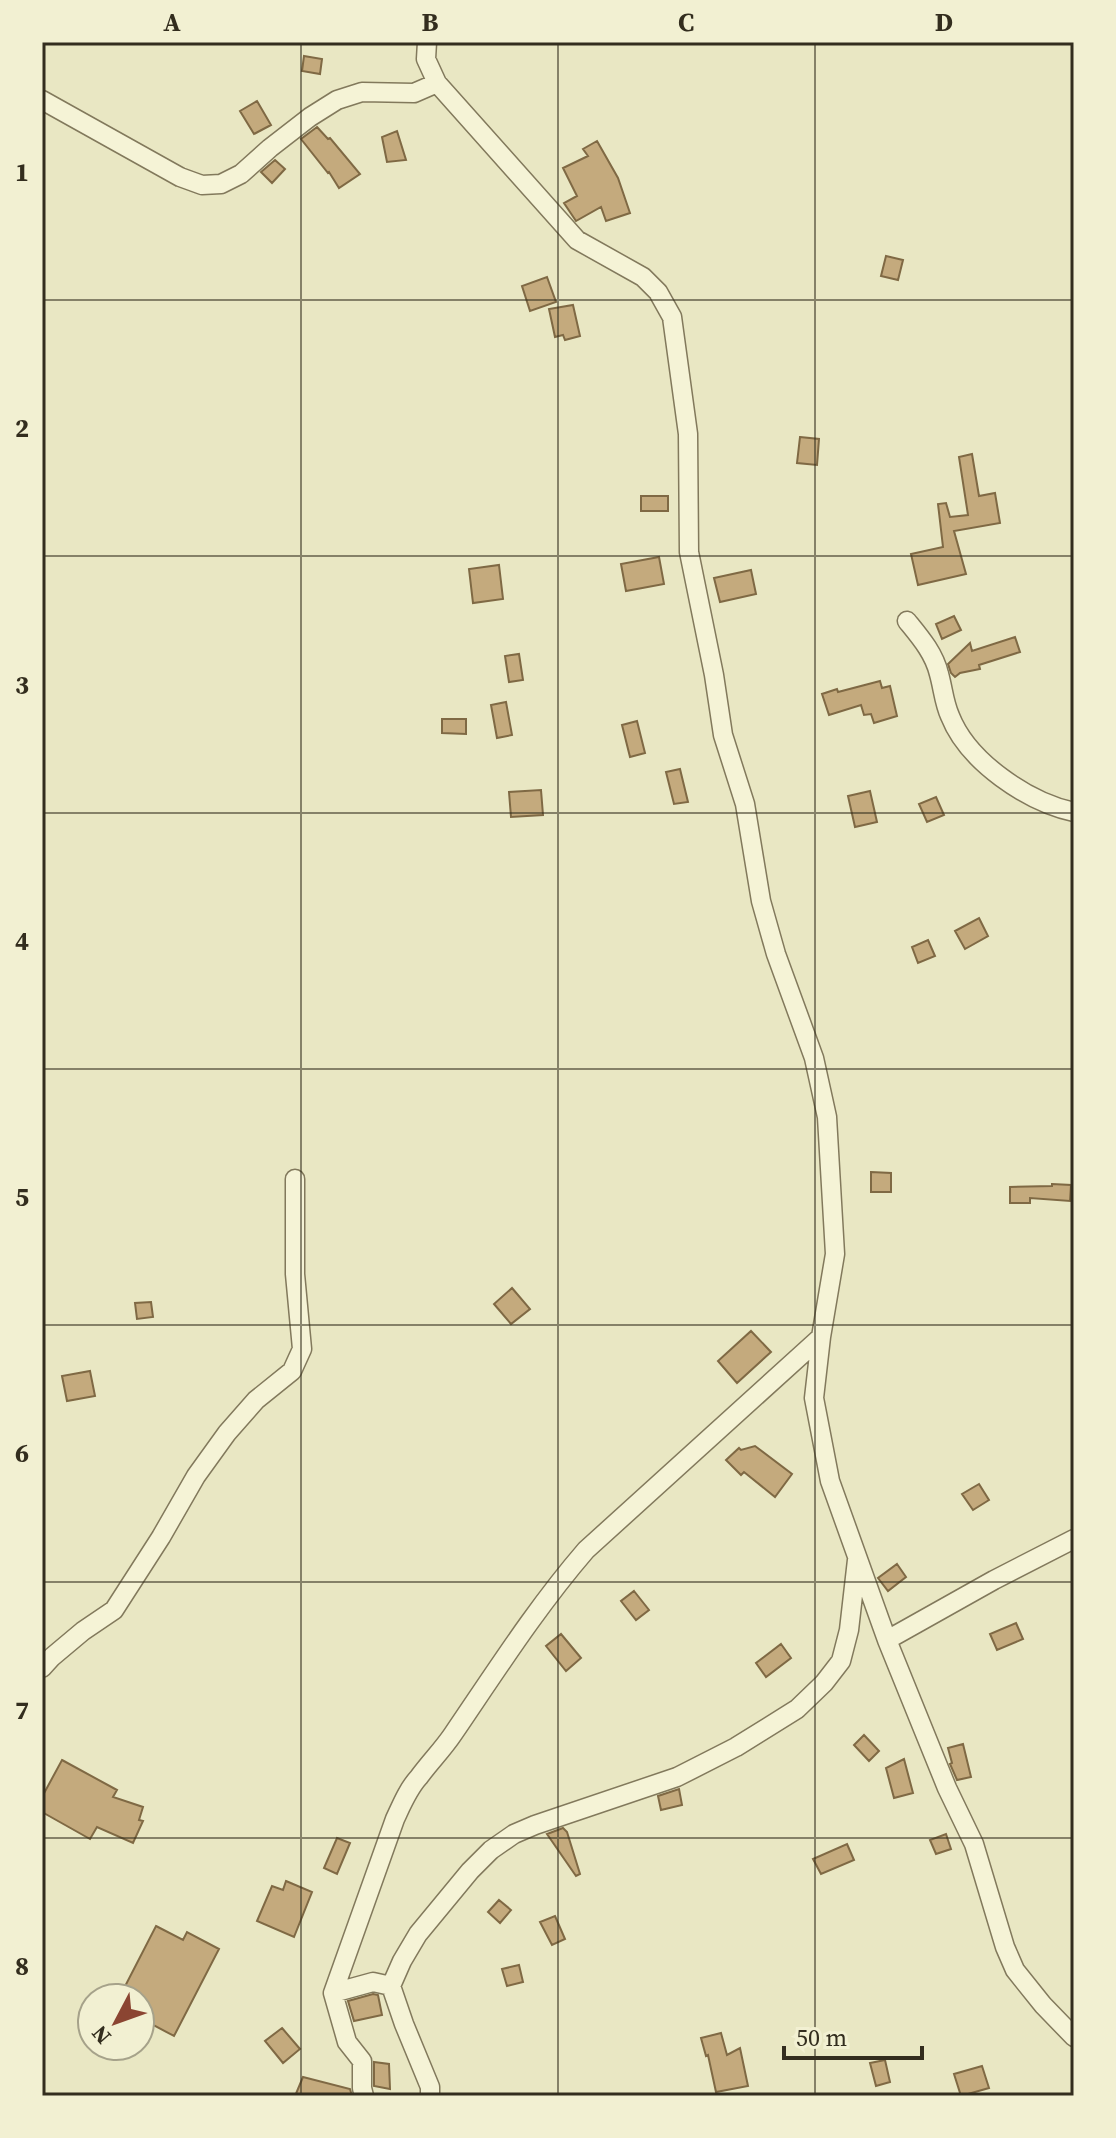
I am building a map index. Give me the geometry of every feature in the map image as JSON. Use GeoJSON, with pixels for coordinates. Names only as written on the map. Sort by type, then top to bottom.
{"type":"FeatureCollection","features":[{"type":"Feature","properties":{"kind":"street"},"geometry":{"type":"LineString","coordinates":[[427,42],[426,59],[437,83],[577,240],[643,277],[658,292],[672,317],[688,434],[689,552],[723,735],[745,804],[761,901],[776,954],[814,1058],[827,1117],[835,1254],[814,1398],[830,1481],[887,1640],[947,1788],[974,1844],[1015,1970],[1074,2037]]}},
{"type":"Feature","properties":{"kind":"street"},"geometry":{"type":"LineString","coordinates":[[42,100],[180,177],[202,185],[221,184],[241,174],[300,125],[337,100],[362,92],[414,93],[437,83]]}},
{"type":"Feature","properties":{"kind":"street"},"geometry":{"type":"LineString","coordinates":[[907,621],[935,659],[948,713],[958,735],[1003,778],[1026,794],[1056,808],[1074,812]]}},
{"type":"Feature","properties":{"kind":"street"},"geometry":{"type":"LineString","coordinates":[[42,1668],[83,1631],[114,1610],[196,1476],[227,1433],[256,1400],[292,1371],[302,1349],[295,1274],[295,1179]]}},
{"type":"Feature","properties":{"kind":"street"},"geometry":{"type":"LineString","coordinates":[[364,2096],[362,2061],[347,2042],[333,1993],[405,1798],[452,1736],[554,1587],[586,1550],[821,1337]]}},
{"type":"Feature","properties":{"kind":"street"},"geometry":{"type":"LineString","coordinates":[[887,1640],[1074,1539]]}},
{"type":"Feature","properties":{"kind":"street"},"geometry":{"type":"LineString","coordinates":[[430,2096],[430,2087],[391,1986],[418,1934],[470,1871],[491,1850],[514,1834],[677,1777],[736,1747],[797,1709],[841,1661],[849,1630],[858,1554]]}},
{"type":"Feature","properties":{"kind":"street"},"geometry":{"type":"LineString","coordinates":[[333,1993],[373,1982],[391,1986]]}},
{"type":"Feature","properties":{"kind":"building"},"geometry":{"type":"Polygon","coordinates":[[[304,56],[322,59],[320,74],[302,71],[304,56]]]}},
{"type":"Feature","properties":{"kind":"building"},"geometry":{"type":"Polygon","coordinates":[[[257,101],[271,125],[254,134],[240,111],[257,101]]]}},
{"type":"Feature","properties":{"kind":"building"},"geometry":{"type":"Polygon","coordinates":[[[317,127],[360,174],[339,188],[301,139],[317,127]]]}},
{"type":"Feature","properties":{"kind":"building"},"geometry":{"type":"Polygon","coordinates":[[[397,131],[406,160],[387,162],[382,137],[397,131]]]}},
{"type":"Feature","properties":{"kind":"building"},"geometry":{"type":"Polygon","coordinates":[[[597,141],[618,178],[630,213],[606,221],[601,207],[576,221],[564,203],[577,196],[563,168],[588,156],[583,149],[597,141]]]}},
{"type":"Feature","properties":{"kind":"building"},"geometry":{"type":"Polygon","coordinates":[[[275,160],[285,169],[272,183],[261,172],[275,160]]]}},
{"type":"Feature","properties":{"kind":"building"},"geometry":{"type":"Polygon","coordinates":[[[886,256],[903,260],[898,280],[881,276],[886,256]]]}},
{"type":"Feature","properties":{"kind":"building"},"geometry":{"type":"Polygon","coordinates":[[[547,277],[556,302],[530,311],[522,286],[547,277]]]}},
{"type":"Feature","properties":{"kind":"building"},"geometry":{"type":"Polygon","coordinates":[[[573,305],[580,336],[565,340],[563,335],[555,337],[549,309],[573,305]]]}},
{"type":"Feature","properties":{"kind":"building"},"geometry":{"type":"Polygon","coordinates":[[[800,437],[819,439],[817,465],[797,463],[800,437]]]}},
{"type":"Feature","properties":{"kind":"building"},"geometry":{"type":"Polygon","coordinates":[[[972,454],[979,496],[995,493],[1000,523],[954,531],[966,574],[918,585],[911,554],[943,547],[938,504],[946,503],[950,517],[968,515],[959,457],[972,454]]]}},
{"type":"Feature","properties":{"kind":"building"},"geometry":{"type":"Polygon","coordinates":[[[641,496],[668,496],[668,511],[641,511],[641,496]]]}},
{"type":"Feature","properties":{"kind":"building"},"geometry":{"type":"Polygon","coordinates":[[[659,557],[664,584],[626,591],[621,564],[659,557]]]}},
{"type":"Feature","properties":{"kind":"building"},"geometry":{"type":"Polygon","coordinates":[[[499,565],[503,599],[473,603],[469,569],[499,565]]]}},
{"type":"Feature","properties":{"kind":"building"},"geometry":{"type":"Polygon","coordinates":[[[751,570],[756,594],[720,602],[714,578],[751,570]]]}},
{"type":"Feature","properties":{"kind":"building"},"geometry":{"type":"Polygon","coordinates":[[[954,616],[961,630],[942,639],[936,624],[954,616]]]}},
{"type":"Feature","properties":{"kind":"building"},"geometry":{"type":"Polygon","coordinates":[[[1015,637],[1020,652],[979,665],[980,669],[955,677],[951,673],[948,664],[970,643],[972,651],[1015,637]]]}},
{"type":"Feature","properties":{"kind":"building"},"geometry":{"type":"Polygon","coordinates":[[[519,654],[523,680],[509,682],[505,656],[519,654]]]}},
{"type":"Feature","properties":{"kind":"building"},"geometry":{"type":"Polygon","coordinates":[[[880,681],[882,688],[890,686],[897,716],[874,723],[871,714],[864,715],[861,705],[829,715],[822,694],[880,681]]]}},
{"type":"Feature","properties":{"kind":"building"},"geometry":{"type":"Polygon","coordinates":[[[506,702],[512,735],[497,738],[491,705],[506,702]]]}},
{"type":"Feature","properties":{"kind":"building"},"geometry":{"type":"Polygon","coordinates":[[[442,719],[466,719],[466,734],[442,733],[442,719]]]}},
{"type":"Feature","properties":{"kind":"building"},"geometry":{"type":"Polygon","coordinates":[[[637,721],[645,753],[630,757],[622,725],[637,721]]]}},
{"type":"Feature","properties":{"kind":"building"},"geometry":{"type":"Polygon","coordinates":[[[680,769],[688,802],[674,804],[666,772],[680,769]]]}},
{"type":"Feature","properties":{"kind":"building"},"geometry":{"type":"Polygon","coordinates":[[[541,790],[543,815],[511,817],[509,792],[541,790]]]}},
{"type":"Feature","properties":{"kind":"building"},"geometry":{"type":"Polygon","coordinates":[[[870,791],[877,822],[855,827],[848,796],[870,791]]]}},
{"type":"Feature","properties":{"kind":"building"},"geometry":{"type":"Polygon","coordinates":[[[936,797],[944,815],[927,822],[919,804],[936,797]]]}},
{"type":"Feature","properties":{"kind":"building"},"geometry":{"type":"Polygon","coordinates":[[[979,918],[988,936],[965,949],[955,931],[979,918]]]}},
{"type":"Feature","properties":{"kind":"building"},"geometry":{"type":"Polygon","coordinates":[[[928,940],[935,956],[918,963],[912,947],[928,940]]]}},
{"type":"Feature","properties":{"kind":"building"},"geometry":{"type":"Polygon","coordinates":[[[871,1172],[891,1173],[891,1192],[871,1192],[871,1172]]]}},
{"type":"Feature","properties":{"kind":"building"},"geometry":{"type":"Polygon","coordinates":[[[1071,1185],[1070,1201],[1030,1198],[1030,1203],[1010,1203],[1010,1187],[1071,1185]]]}},
{"type":"Feature","properties":{"kind":"building"},"geometry":{"type":"Polygon","coordinates":[[[512,1288],[530,1309],[511,1324],[494,1304],[512,1288]]]}},
{"type":"Feature","properties":{"kind":"building"},"geometry":{"type":"Polygon","coordinates":[[[151,1302],[153,1317],[137,1319],[135,1303],[151,1302]]]}},
{"type":"Feature","properties":{"kind":"building"},"geometry":{"type":"Polygon","coordinates":[[[751,1331],[771,1352],[737,1383],[718,1361],[751,1331]]]}},
{"type":"Feature","properties":{"kind":"building"},"geometry":{"type":"Polygon","coordinates":[[[90,1371],[95,1396],[67,1401],[62,1376],[90,1371]]]}},
{"type":"Feature","properties":{"kind":"building"},"geometry":{"type":"Polygon","coordinates":[[[755,1446],[792,1474],[775,1497],[744,1472],[741,1475],[726,1460],[739,1448],[755,1446]]]}},
{"type":"Feature","properties":{"kind":"building"},"geometry":{"type":"Polygon","coordinates":[[[979,1484],[989,1500],[973,1510],[962,1494],[979,1484]]]}},
{"type":"Feature","properties":{"kind":"building"},"geometry":{"type":"Polygon","coordinates":[[[897,1564],[906,1577],[888,1591],[878,1578],[897,1564]]]}},
{"type":"Feature","properties":{"kind":"building"},"geometry":{"type":"Polygon","coordinates":[[[634,1591],[649,1610],[636,1620],[621,1601],[634,1591]]]}},
{"type":"Feature","properties":{"kind":"building"},"geometry":{"type":"Polygon","coordinates":[[[1016,1623],[1023,1639],[997,1650],[990,1634],[1016,1623]]]}},
{"type":"Feature","properties":{"kind":"building"},"geometry":{"type":"Polygon","coordinates":[[[561,1634],[581,1658],[566,1671],[546,1646],[561,1634]]]}},
{"type":"Feature","properties":{"kind":"building"},"geometry":{"type":"Polygon","coordinates":[[[781,1644],[791,1658],[766,1677],[756,1663],[781,1644]]]}},
{"type":"Feature","properties":{"kind":"building"},"geometry":{"type":"Polygon","coordinates":[[[864,1735],[879,1751],[869,1761],[854,1745],[864,1735]]]}},
{"type":"Feature","properties":{"kind":"building"},"geometry":{"type":"Polygon","coordinates":[[[963,1744],[971,1777],[957,1780],[950,1764],[948,1748],[963,1744]]]}},
{"type":"Feature","properties":{"kind":"building"},"geometry":{"type":"Polygon","coordinates":[[[904,1759],[913,1793],[894,1798],[886,1768],[904,1759]]]}},
{"type":"Feature","properties":{"kind":"building"},"geometry":{"type":"Polygon","coordinates":[[[62,1760],[117,1790],[113,1797],[143,1807],[139,1820],[143,1821],[133,1843],[97,1827],[90,1839],[42,1812],[42,1797],[62,1760]]]}},
{"type":"Feature","properties":{"kind":"building"},"geometry":{"type":"Polygon","coordinates":[[[679,1789],[682,1805],[661,1810],[658,1796],[679,1789]]]}},
{"type":"Feature","properties":{"kind":"building"},"geometry":{"type":"Polygon","coordinates":[[[563,1828],[580,1874],[576,1876],[547,1834],[563,1828]]]}},
{"type":"Feature","properties":{"kind":"building"},"geometry":{"type":"Polygon","coordinates":[[[946,1834],[951,1849],[936,1854],[930,1840],[946,1834]]]}},
{"type":"Feature","properties":{"kind":"building"},"geometry":{"type":"Polygon","coordinates":[[[337,1838],[350,1843],[337,1874],[324,1868],[337,1838]]]}},
{"type":"Feature","properties":{"kind":"building"},"geometry":{"type":"Polygon","coordinates":[[[847,1844],[854,1860],[821,1874],[813,1859],[847,1844]]]}},
{"type":"Feature","properties":{"kind":"building"},"geometry":{"type":"Polygon","coordinates":[[[286,1881],[312,1892],[294,1937],[257,1921],[272,1886],[283,1890],[286,1881]]]}},
{"type":"Feature","properties":{"kind":"building"},"geometry":{"type":"Polygon","coordinates":[[[499,1900],[511,1910],[500,1923],[488,1912],[499,1900]]]}},
{"type":"Feature","properties":{"kind":"building"},"geometry":{"type":"Polygon","coordinates":[[[555,1916],[565,1939],[552,1945],[540,1922],[555,1916]]]}},
{"type":"Feature","properties":{"kind":"building"},"geometry":{"type":"Polygon","coordinates":[[[156,1926],[183,1940],[187,1932],[219,1949],[174,2036],[156,2026],[156,1982],[127,1982],[156,1926]]]}},
{"type":"Feature","properties":{"kind":"building"},"geometry":{"type":"Polygon","coordinates":[[[519,1965],[523,1982],[507,1986],[502,1969],[519,1965]]]}},
{"type":"Feature","properties":{"kind":"building"},"geometry":{"type":"Polygon","coordinates":[[[378,1995],[382,2015],[354,2021],[348,2001],[378,1995]]]}},
{"type":"Feature","properties":{"kind":"building"},"geometry":{"type":"Polygon","coordinates":[[[282,2028],[300,2049],[283,2063],[265,2041],[282,2028]]]}},
{"type":"Feature","properties":{"kind":"building"},"geometry":{"type":"Polygon","coordinates":[[[721,2033],[727,2055],[740,2048],[748,2086],[716,2092],[701,2038],[721,2033]]]}},
{"type":"Feature","properties":{"kind":"building"},"geometry":{"type":"Polygon","coordinates":[[[885,2060],[890,2082],[876,2086],[870,2063],[885,2060]]]}},
{"type":"Feature","properties":{"kind":"building"},"geometry":{"type":"Polygon","coordinates":[[[374,2062],[389,2064],[390,2089],[374,2086],[374,2062]]]}},
{"type":"Feature","properties":{"kind":"building"},"geometry":{"type":"Polygon","coordinates":[[[982,2066],[989,2088],[961,2096],[954,2074],[982,2066]]]}},
{"type":"Feature","properties":{"kind":"building"},"geometry":{"type":"Polygon","coordinates":[[[303,2077],[350,2089],[352,2096],[295,2096],[303,2077]]]}}]}
